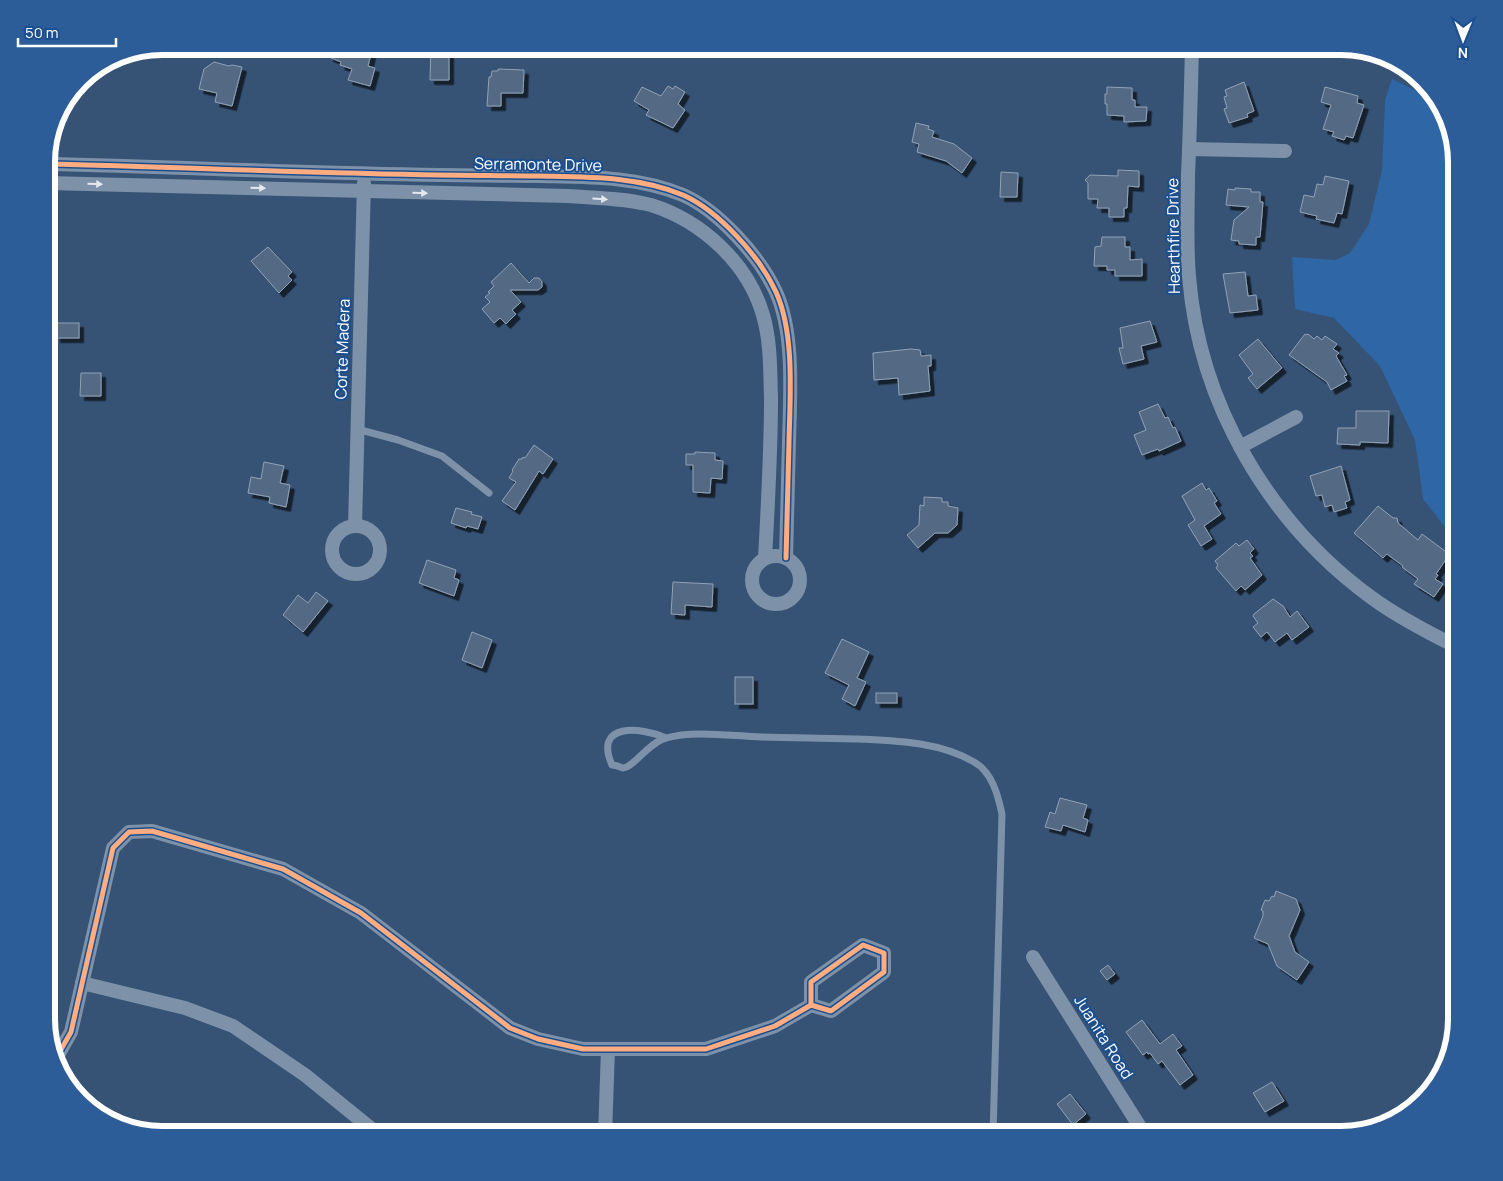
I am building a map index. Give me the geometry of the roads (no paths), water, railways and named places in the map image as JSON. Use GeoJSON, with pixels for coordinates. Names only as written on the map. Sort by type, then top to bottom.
{"type":"FeatureCollection","features":[{"type":"Feature","properties":{"kind":"street","name":"Hearthfire Drive"},"geometry":{"type":"LineString","coordinates":[[1192,55],[1187,238],[1191,300],[1199,338],[1217,398],[1240,447],[1256,474],[1283,512],[1325,558],[1373,598],[1405,620],[1448,642]]}},
{"type":"Feature","properties":{"kind":"street"},"geometry":{"type":"LineString","coordinates":[[1189,149],[1285,151]]}},
{"type":"Feature","properties":{"kind":"street","name":"Serramonte Drive"},"geometry":{"type":"LineString","coordinates":[[55,164],[365,173],[569,176],[615,179],[685,196],[714,215],[737,236],[760,264],[776,293],[784,318],[790,370],[786,558],[793,562],[798,569],[800,584],[797,592],[785,602],[777,604],[769,602],[762,599],[756,593],[752,578],[754,570],[765,558],[771,426],[770,368],[763,315],[750,284],[727,252],[703,231],[676,215],[650,205],[628,200],[568,196],[55,183]]}},
{"type":"Feature","properties":{"kind":"street","name":"Corte Madera"},"geometry":{"type":"LineString","coordinates":[[355,526],[365,173]]}},
{"type":"Feature","properties":{"kind":"street"},"geometry":{"type":"LineString","coordinates":[[568,196],[569,176]]}},
{"type":"Feature","properties":{"kind":"street"},"geometry":{"type":"LineString","coordinates":[[737,267],[753,256]]}},
{"type":"Feature","properties":{"kind":"street"},"geometry":{"type":"LineString","coordinates":[[1240,447],[1296,417]]}},
{"type":"Feature","properties":{"kind":"street"},"geometry":{"type":"LineString","coordinates":[[771,426],[789,426]]}},
{"type":"Feature","properties":{"kind":"street"},"geometry":{"type":"LineString","coordinates":[[765,558],[772,556],[786,558]]}},
{"type":"Feature","properties":{"kind":"street"},"geometry":{"type":"LineString","coordinates":[[60,1051],[71,1032],[114,848],[128,832],[152,831],[283,869],[361,913],[510,1028],[538,1039],[583,1049],[706,1049],[776,1026],[811,1005]]}},
{"type":"Feature","properties":{"kind":"street"},"geometry":{"type":"LineString","coordinates":[[863,946],[884,953],[884,972],[831,1012],[811,1005],[811,982],[863,946]]}},
{"type":"Feature","properties":{"kind":"street","name":"Juanita Road"},"geometry":{"type":"LineString","coordinates":[[1033,957],[1139,1126]]}},
{"type":"Feature","properties":{"kind":"street"},"geometry":{"type":"LineString","coordinates":[[82,983],[185,1008],[233,1026],[305,1075],[369,1126]]}},
{"type":"Feature","properties":{"kind":"street"},"geometry":{"type":"LineString","coordinates":[[605,1126],[608,1049]]}},
{"type":"Feature","properties":{"kind":"lane"},"geometry":{"type":"LineString","coordinates":[[358,429],[398,440],[442,456],[489,493]]}},
{"type":"Feature","properties":{"kind":"lane"},"geometry":{"type":"LineString","coordinates":[[666,738],[644,732],[618,731],[608,741],[607,754],[612,765],[624,768],[633,764],[654,743],[666,738],[696,734],[906,741],[950,751],[982,768],[994,785],[1002,814],[992,1126]]}}]}
